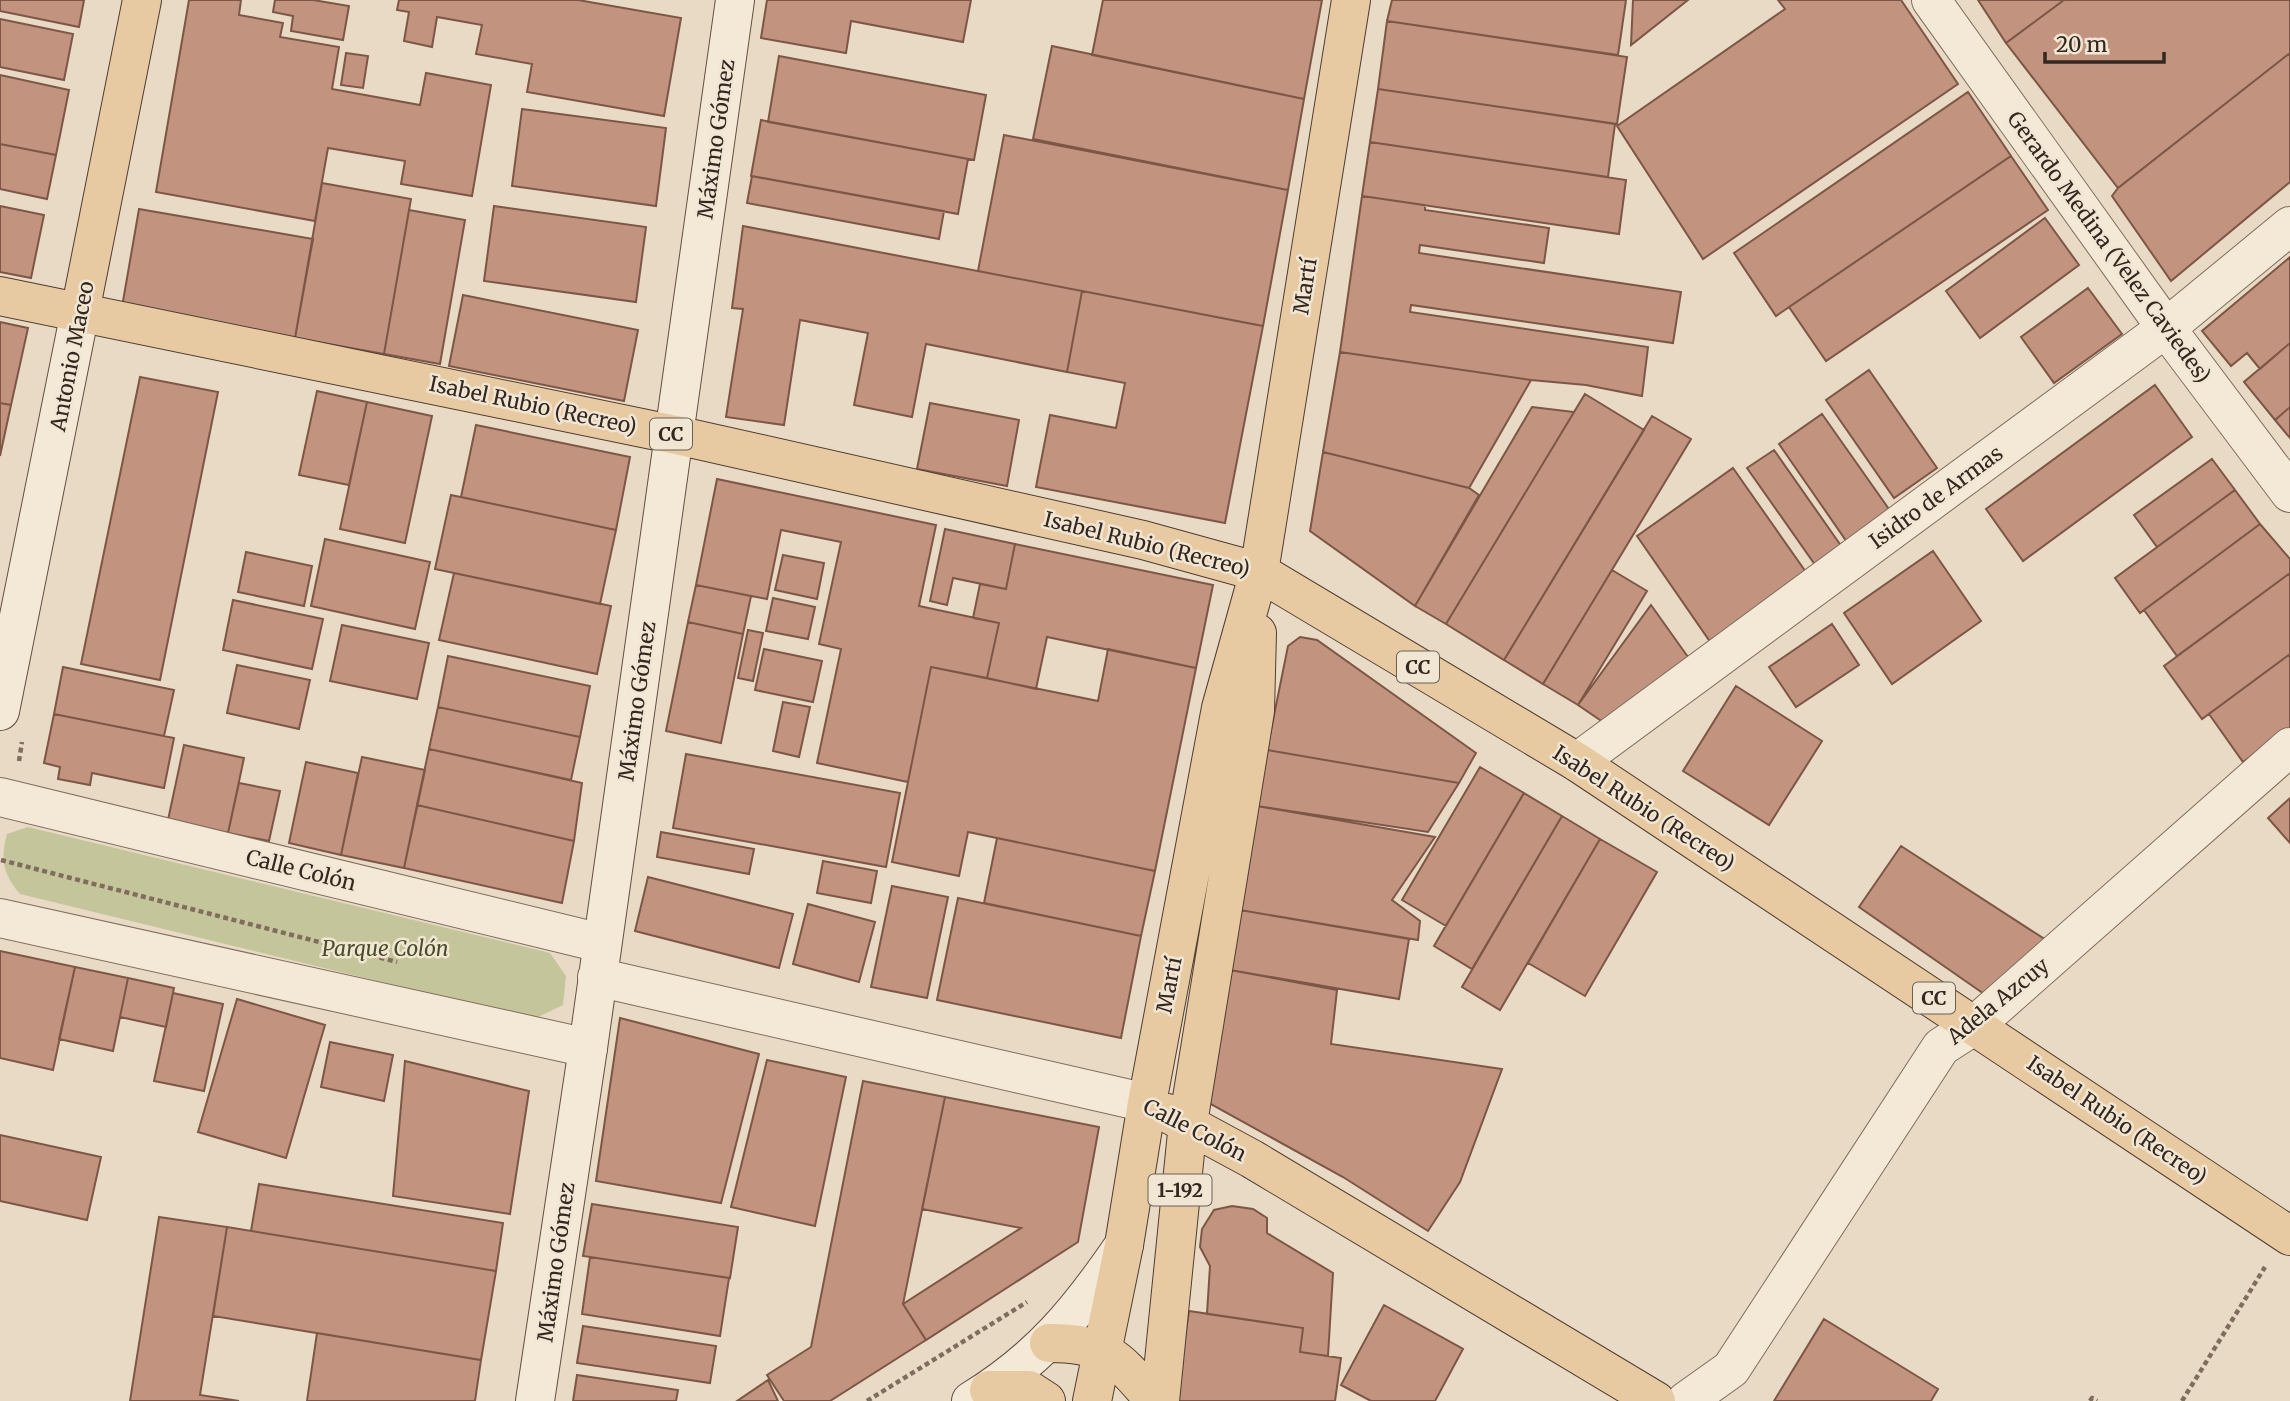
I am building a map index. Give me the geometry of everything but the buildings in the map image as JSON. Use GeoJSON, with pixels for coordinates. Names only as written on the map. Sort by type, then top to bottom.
{"type":"FeatureCollection","features":[{"type":"Feature","properties":{"kind":"main road","name":"Antonio Maceo"},"geometry":{"type":"LineString","coordinates":[[80,312],[142,0]]}},
{"type":"Feature","properties":{"kind":"main road","name":"Martí"},"geometry":{"type":"LineString","coordinates":[[1091,1401],[1124,1245],[1147,1103],[1221,708],[1259,572],[1351,0]]}},
{"type":"Feature","properties":{"kind":"main road","name":"Isabel Rubio (Recreo)"},"geometry":{"type":"LineString","coordinates":[[0,296],[676,435],[1130,537],[1259,572],[1577,762],[2288,1235]]}},
{"type":"Feature","properties":{"kind":"main road","name":"Martí"},"geometry":{"type":"LineString","coordinates":[[1157,1401],[1188,1123],[1255,711],[1259,572]]}},
{"type":"Feature","properties":{"kind":"main road","name":"Calle Colón"},"geometry":{"type":"LineString","coordinates":[[1147,1103],[1252,1159],[1656,1401]]}},
{"type":"Feature","properties":{"kind":"main road","name":"1-192"},"geometry":{"type":"LineString","coordinates":[[1124,1245],[1181,1188],[1203,1174],[1252,1159]]}},
{"type":"Feature","properties":{"kind":"main road"},"geometry":{"type":"LineString","coordinates":[[1049,1343],[1079,1343],[1102,1349],[1124,1366],[1157,1401]]}},
{"type":"Feature","properties":{"kind":"main road","name":"1-192"},"geometry":{"type":"LineString","coordinates":[[980,1395],[1029,1390],[1046,1401]]}},
{"type":"Feature","properties":{"kind":"street","name":"Máximo Gómez"},"geometry":{"type":"LineString","coordinates":[[535,1401],[676,435],[735,0]]}},
{"type":"Feature","properties":{"kind":"street","name":"Gerardo Medina (Velez Caviedes)"},"geometry":{"type":"LineString","coordinates":[[1931,0],[2166,328],[2290,493]]}},
{"type":"Feature","properties":{"kind":"street","name":"Isidro de Armas"},"geometry":{"type":"LineString","coordinates":[[1577,762],[2166,328],[2290,226]]}},
{"type":"Feature","properties":{"kind":"street","name":"Antonio Maceo"},"geometry":{"type":"LineString","coordinates":[[0,711],[80,312]]}},
{"type":"Feature","properties":{"kind":"street","name":"Adela Azcuy"},"geometry":{"type":"LineString","coordinates":[[1686,1401],[1731,1369],[1941,1047],[1975,1025],[2290,747]]}},
{"type":"Feature","properties":{"kind":"street","name":"Calle Colón"},"geometry":{"type":"LineString","coordinates":[[0,797],[599,960],[1147,1103]]}},
{"type":"Feature","properties":{"kind":"street"},"geometry":{"type":"LineString","coordinates":[[0,918],[588,1048]]}},
{"type":"Feature","properties":{"kind":"street","name":"1-192"},"geometry":{"type":"LineString","coordinates":[[980,1395],[1049,1343],[1087,1299],[1124,1245]]}},
{"type":"Feature","properties":{"kind":"path"},"geometry":{"type":"LineString","coordinates":[[1,860],[402,963]]}},
{"type":"Feature","properties":{"kind":"path"},"geometry":{"type":"LineString","coordinates":[[2182,1401],[2288,1235]]}},
{"type":"Feature","properties":{"kind":"path"},"geometry":{"type":"LineString","coordinates":[[867,1401],[1036,1297]]}},
{"type":"Feature","properties":{"kind":"path"},"geometry":{"type":"LineString","coordinates":[[2090,1401],[2092,1398],[2097,1401]]}},
{"type":"Feature","properties":{"kind":"green space","name":"Parque Colón"},"geometry":{"type":"Polygon","coordinates":[[[28,827],[550,953],[566,976],[563,1005],[534,1019],[20,894],[4,866],[4,851],[7,834],[28,827]]]}}]}
